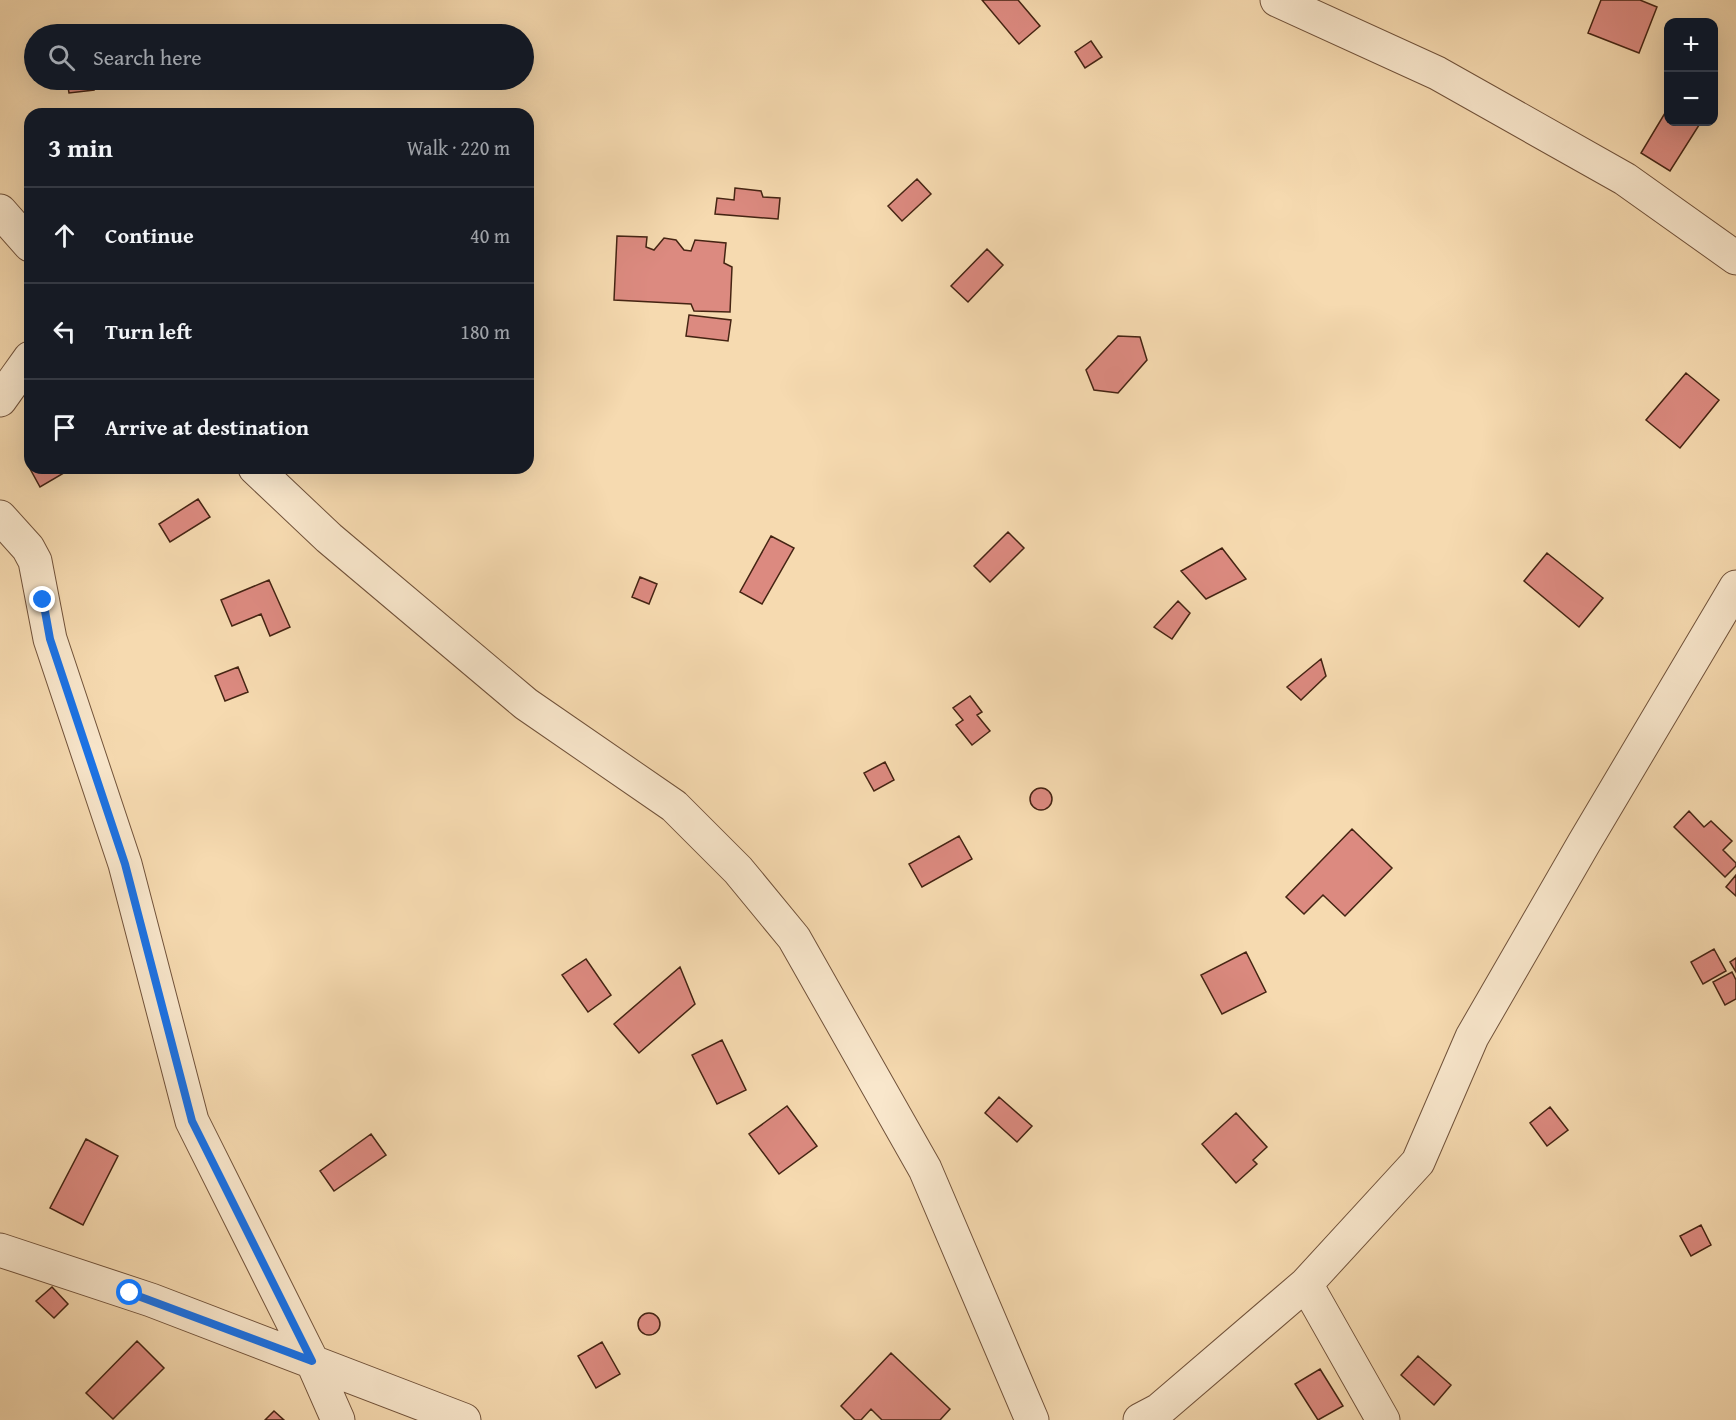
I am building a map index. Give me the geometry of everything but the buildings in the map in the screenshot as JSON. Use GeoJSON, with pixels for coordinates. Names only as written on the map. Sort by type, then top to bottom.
{"type":"FeatureCollection","features":[{"type":"Feature","properties":{"kind":"street"},"geometry":{"type":"LineString","coordinates":[[1277,0],[1437,74],[1625,179],[1736,258]]}},
{"type":"Feature","properties":{"kind":"street"},"geometry":{"type":"LineString","coordinates":[[0,211],[24,238]]}},
{"type":"Feature","properties":{"kind":"street"},"geometry":{"type":"LineString","coordinates":[[0,400],[24,366]]}},
{"type":"Feature","properties":{"kind":"street"},"geometry":{"type":"LineString","coordinates":[[261,474],[329,538],[526,704],[674,806],[738,870],[787,929],[925,1169],[1032,1420]]}},
{"type":"Feature","properties":{"kind":"street"},"geometry":{"type":"LineString","coordinates":[[0,517],[28,548],[35,561],[50,639],[125,864],[192,1121],[312,1361],[338,1420]]}},
{"type":"Feature","properties":{"kind":"street"},"geometry":{"type":"LineString","coordinates":[[1140,1420],[1159,1410],[1306,1284],[1418,1162],[1472,1036],[1736,587]]}},
{"type":"Feature","properties":{"kind":"street"},"geometry":{"type":"LineString","coordinates":[[0,1250],[151,1300],[464,1420]]}},
{"type":"Feature","properties":{"kind":"street"},"geometry":{"type":"LineString","coordinates":[[1306,1284],[1383,1420]]}},
{"type":"Feature","properties":{"kind":"route"},"geometry":{"type":"LineString","coordinates":[[43,600],[50,639],[125,864],[192,1121],[312,1361],[130,1293]]}}]}
